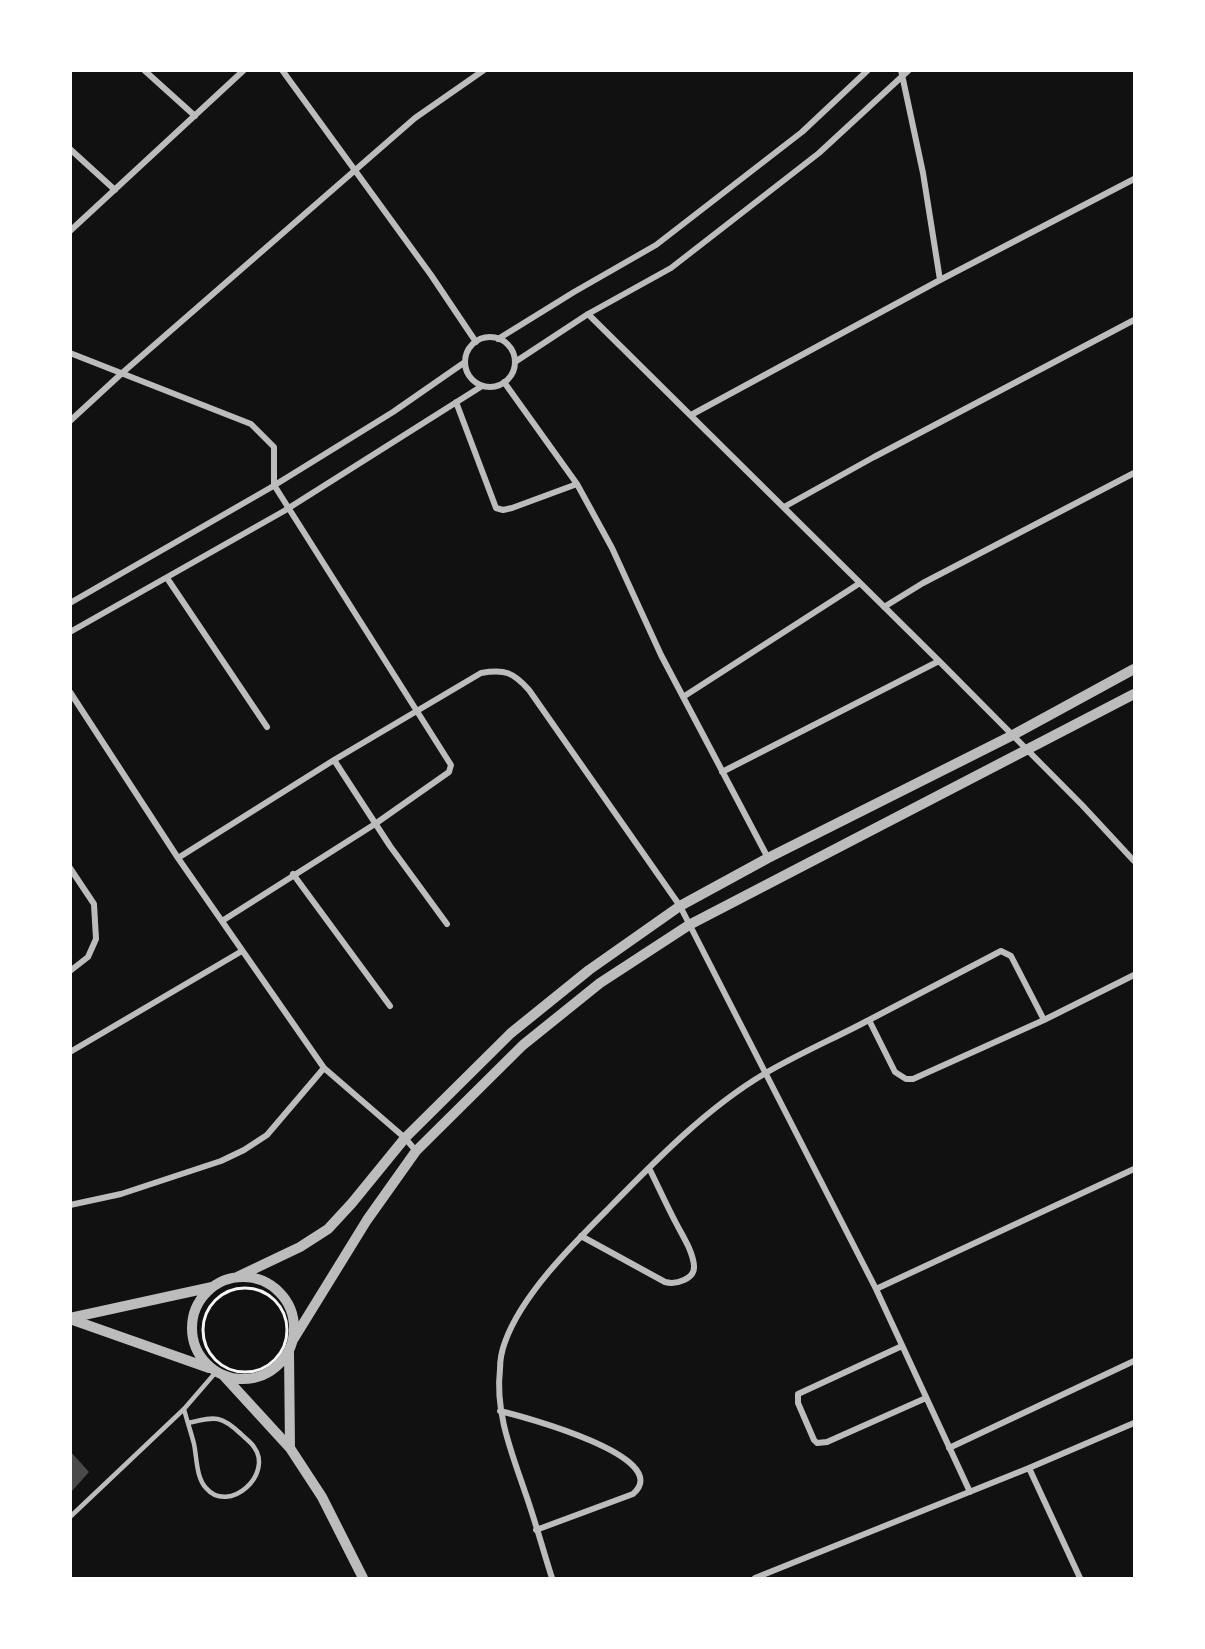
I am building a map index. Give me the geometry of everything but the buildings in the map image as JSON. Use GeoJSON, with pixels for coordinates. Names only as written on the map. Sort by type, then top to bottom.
{"type":"FeatureCollection","features":[{"type":"Feature","properties":{"kind":"street"},"geometry":{"type":"LineString","coordinates":[[144,70],[195,116]]}},
{"type":"Feature","properties":{"kind":"street"},"geometry":{"type":"LineString","coordinates":[[70,231],[244,70]]}},
{"type":"Feature","properties":{"kind":"street"},"geometry":{"type":"LineString","coordinates":[[282,70],[431,275],[476,342]]}},
{"type":"Feature","properties":{"kind":"street"},"geometry":{"type":"LineString","coordinates":[[70,421],[415,118],[484,70]]}},
{"type":"Feature","properties":{"kind":"street"},"geometry":{"type":"LineString","coordinates":[[498,339],[656,245],[802,132],[868,70]]}},
{"type":"Feature","properties":{"kind":"street"},"geometry":{"type":"LineString","coordinates":[[515,362],[588,314],[671,267],[819,153],[902,74],[909,70]]}},
{"type":"Feature","properties":{"kind":"street"},"geometry":{"type":"LineString","coordinates":[[902,74],[940,280]]}},
{"type":"Feature","properties":{"kind":"street"},"geometry":{"type":"LineString","coordinates":[[70,149],[115,190]]}},
{"type":"Feature","properties":{"kind":"street"},"geometry":{"type":"LineString","coordinates":[[691,415],[940,280],[1134,179]]}},
{"type":"Feature","properties":{"kind":"street"},"geometry":{"type":"LineString","coordinates":[[588,314],[1028,750],[1134,861]]}},
{"type":"Feature","properties":{"kind":"street"},"geometry":{"type":"LineString","coordinates":[[784,507],[1134,320]]}},
{"type":"Feature","properties":{"kind":"street"},"geometry":{"type":"LineString","coordinates":[[70,603],[393,412],[465,362],[470,347],[476,342],[490,337],[498,339],[510,348],[515,362],[513,370],[504,382],[497,386],[482,386],[289,508],[70,632]]}},
{"type":"Feature","properties":{"kind":"street"},"geometry":{"type":"LineString","coordinates":[[70,353],[251,424],[274,447],[274,484],[449,762],[451,769],[375,824],[222,921]]}},
{"type":"Feature","properties":{"kind":"street"},"geometry":{"type":"LineString","coordinates":[[465,362],[470,376],[482,386]]}},
{"type":"Feature","properties":{"kind":"street"},"geometry":{"type":"LineString","coordinates":[[504,382],[578,484],[612,548],[683,697],[768,858]]}},
{"type":"Feature","properties":{"kind":"street"},"geometry":{"type":"LineString","coordinates":[[456,402],[496,508],[503,510],[512,508],[578,484]]}},
{"type":"Feature","properties":{"kind":"street"},"geometry":{"type":"LineString","coordinates":[[884,607],[923,583],[1134,473]]}},
{"type":"Feature","properties":{"kind":"street"},"geometry":{"type":"LineString","coordinates":[[167,578],[267,727]]}},
{"type":"Feature","properties":{"kind":"street"},"geometry":{"type":"LineString","coordinates":[[683,697],[860,583]]}},
{"type":"Feature","properties":{"kind":"street"},"geometry":{"type":"LineString","coordinates":[[722,771],[939,661]]}},
{"type":"Feature","properties":{"kind":"street"},"geometry":{"type":"LineString","coordinates":[[70,1318],[212,1287],[300,1247],[328,1229],[405,1138],[511,1033],[589,970],[680,906],[768,858],[1013,735],[1134,669]]}},
{"type":"Feature","properties":{"kind":"street"},"geometry":{"type":"LineString","coordinates":[[178,858],[334,760],[481,673],[494,670],[507,672],[518,678],[529,690],[680,906],[876,1289],[970,1492]]}},
{"type":"Feature","properties":{"kind":"street"},"geometry":{"type":"LineString","coordinates":[[70,692],[178,858],[324,1068],[417,1151]]}},
{"type":"Feature","properties":{"kind":"street"},"geometry":{"type":"LineString","coordinates":[[293,1340],[367,1220],[417,1151],[523,1045],[600,983],[689,925],[1134,694]]}},
{"type":"Feature","properties":{"kind":"street"},"geometry":{"type":"LineString","coordinates":[[334,760],[425,897],[447,924]]}},
{"type":"Feature","properties":{"kind":"street"},"geometry":{"type":"LineString","coordinates":[[70,868],[94,904],[96,939],[88,957],[70,971]]}},
{"type":"Feature","properties":{"kind":"street"},"geometry":{"type":"LineString","coordinates":[[293,874],[390,1006]]}},
{"type":"Feature","properties":{"kind":"street"},"geometry":{"type":"LineString","coordinates":[[70,1052],[242,951]]}},
{"type":"Feature","properties":{"kind":"street"},"geometry":{"type":"LineString","coordinates":[[552,1578],[506,1440],[500,1411],[499,1370],[504,1343],[526,1304],[555,1265],[649,1167],[731,1097],[765,1074],[1002,951],[1011,956],[1044,1020]]}},
{"type":"Feature","properties":{"kind":"street"},"geometry":{"type":"LineString","coordinates":[[869,1020],[895,1072],[906,1079],[913,1079],[1044,1020],[1134,975]]}},
{"type":"Feature","properties":{"kind":"street"},"geometry":{"type":"LineString","coordinates":[[70,1205],[121,1194],[221,1161],[244,1150],[267,1135],[324,1068]]}},
{"type":"Feature","properties":{"kind":"street"},"geometry":{"type":"LineString","coordinates":[[581,1236],[665,1282],[672,1284],[692,1273],[693,1262],[687,1246],[649,1167]]}},
{"type":"Feature","properties":{"kind":"street"},"geometry":{"type":"LineString","coordinates":[[876,1289],[1134,1169]]}},
{"type":"Feature","properties":{"kind":"street"},"geometry":{"type":"LineString","coordinates":[[70,1318],[217,1372],[242,1379],[261,1377],[282,1362],[289,1352],[295,1326],[292,1312],[286,1299],[265,1281],[251,1277],[237,1277]]}},
{"type":"Feature","properties":{"kind":"street"},"geometry":{"type":"LineString","coordinates":[[212,1287],[200,1301],[192,1318],[192,1336],[198,1354],[290,1448],[322,1497],[363,1578]]}},
{"type":"Feature","properties":{"kind":"street"},"geometry":{"type":"LineString","coordinates":[[902,1346],[798,1394],[798,1403],[814,1440],[817,1443],[827,1442],[926,1398]]}},
{"type":"Feature","properties":{"kind":"street"},"geometry":{"type":"LineString","coordinates":[[289,1352],[290,1448]]}},
{"type":"Feature","properties":{"kind":"street"},"geometry":{"type":"LineString","coordinates":[[949,1448],[1134,1361]]}},
{"type":"Feature","properties":{"kind":"street"},"geometry":{"type":"LineString","coordinates":[[500,1411],[571,1432],[617,1454],[639,1475],[641,1483],[639,1489],[633,1494],[536,1530]]}},
{"type":"Feature","properties":{"kind":"street"},"geometry":{"type":"LineString","coordinates":[[755,1578],[1029,1468],[1134,1423]]}},
{"type":"Feature","properties":{"kind":"street"},"geometry":{"type":"LineString","coordinates":[[1029,1468],[1080,1578]]}},
{"type":"Feature","properties":{"kind":"lane"},"geometry":{"type":"LineString","coordinates":[[70,1517],[184,1409],[217,1372]]}},
{"type":"Feature","properties":{"kind":"lane"},"geometry":{"type":"LineString","coordinates":[[184,1409],[205,1487],[215,1496],[230,1497],[251,1485],[258,1465],[256,1449],[232,1425],[216,1417],[188,1423]]}},
{"type":"Feature","properties":{"kind":"path"},"geometry":{"type":"LineString","coordinates":[[248,1287],[264,1292],[278,1302],[286,1316],[288,1332],[284,1348],[273,1362],[259,1370],[242,1372],[226,1368],[213,1358],[205,1344],[203,1327],[207,1311],[217,1298],[232,1290],[248,1287]]}}]}
